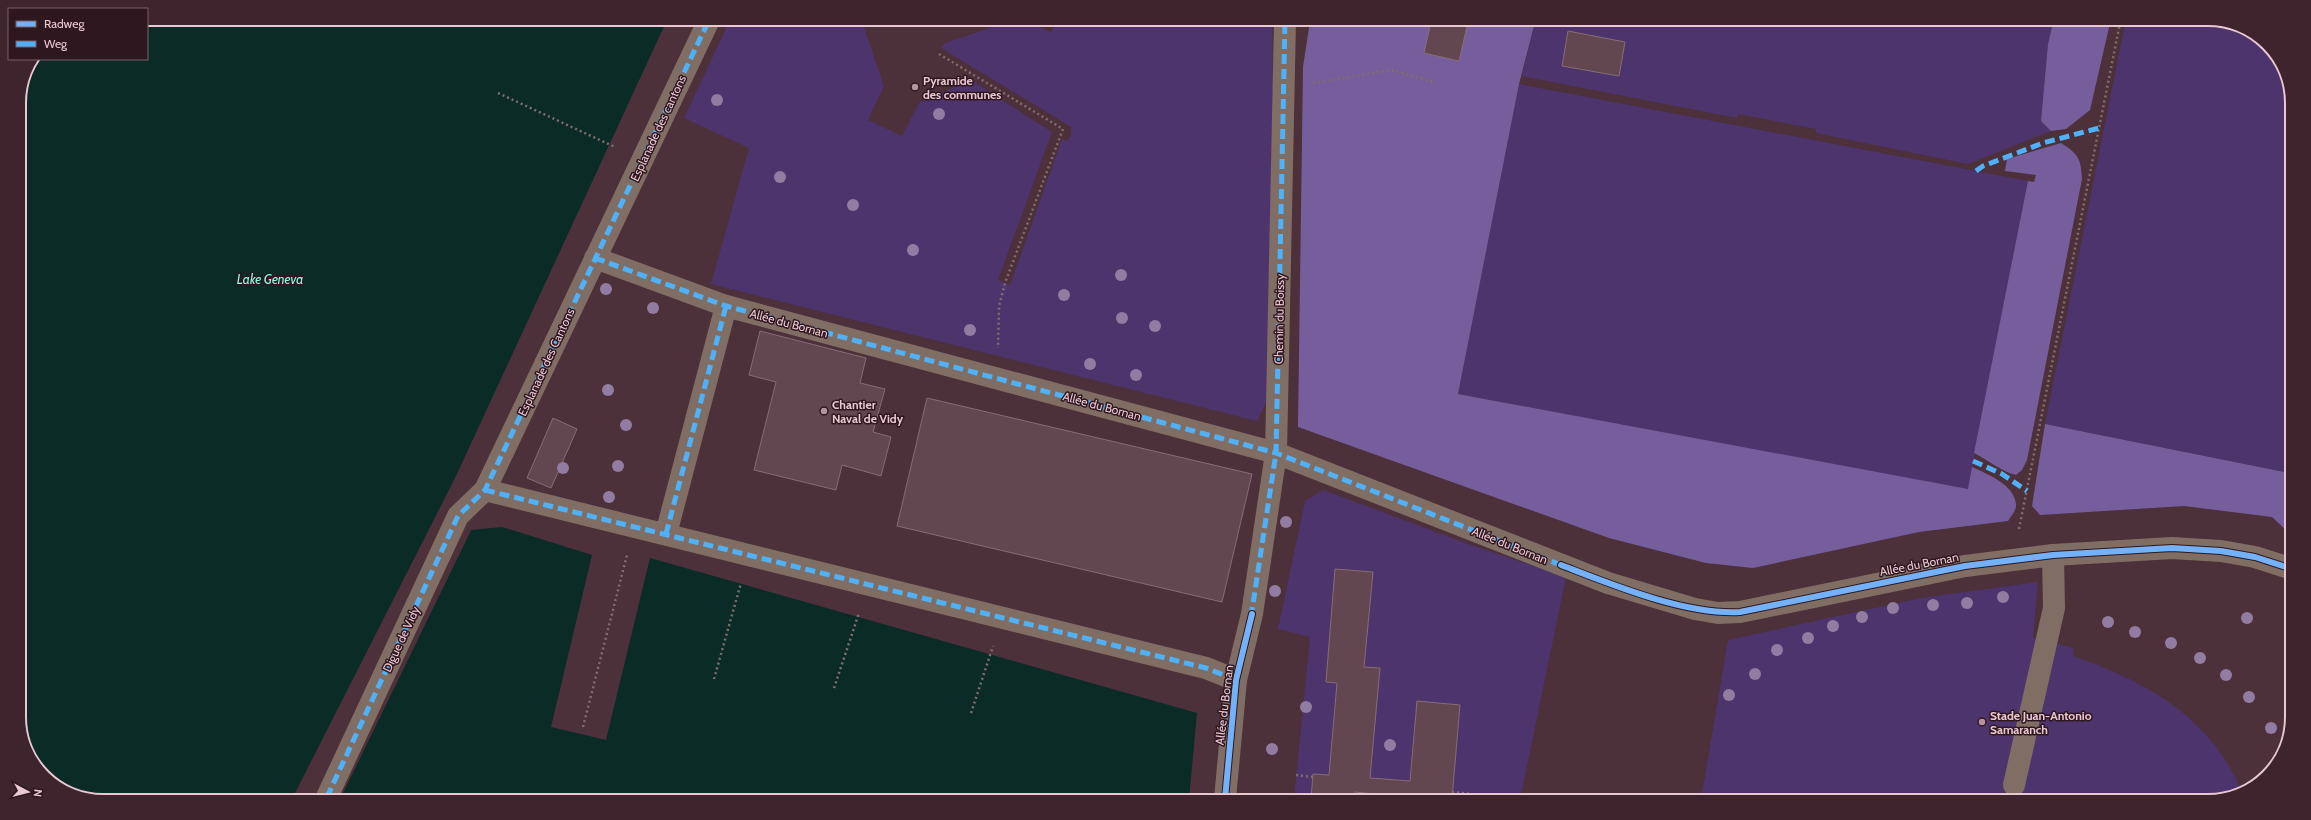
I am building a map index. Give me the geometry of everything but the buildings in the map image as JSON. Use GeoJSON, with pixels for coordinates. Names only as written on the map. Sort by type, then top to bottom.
{"type":"FeatureCollection","features":[{"type":"Feature","properties":{"kind":"street","name":"Esplanade des cantons"},"geometry":{"type":"LineString","coordinates":[[607,235],[705,26]]}},
{"type":"Feature","properties":{"kind":"street","name":"Chemin du Boissy"},"geometry":{"type":"LineString","coordinates":[[1252,614],[1276,453],[1285,26]]}},
{"type":"Feature","properties":{"kind":"street","name":"Esplanade des Cantons"},"geometry":{"type":"LineString","coordinates":[[485,490],[607,235]]}},
{"type":"Feature","properties":{"kind":"street","name":"Allée du Bornan"},"geometry":{"type":"LineString","coordinates":[[596,258],[726,306],[1276,453],[1561,565],[1615,585],[1695,609],[1718,613],[1740,612],[1965,566],[2053,555],[2172,548],[2221,551],[2255,558],[2285,567]]}},
{"type":"Feature","properties":{"kind":"street"},"geometry":{"type":"LineString","coordinates":[[666,534],[726,306]]}},
{"type":"Feature","properties":{"kind":"street","name":"Allée du Bornan"},"geometry":{"type":"LineString","coordinates":[[485,490],[1206,668],[1236,680]]}},
{"type":"Feature","properties":{"kind":"street","name":"Digue de Vidy"},"geometry":{"type":"LineString","coordinates":[[328,794],[458,516],[485,490]]}},
{"type":"Feature","properties":{"kind":"street"},"geometry":{"type":"LineString","coordinates":[[2014,785],[2054,608],[2053,555]]}},
{"type":"Feature","properties":{"kind":"street","name":"Allée du Bornan"},"geometry":{"type":"LineString","coordinates":[[1225,794],[1236,680],[1252,614]]}},
{"type":"Feature","properties":{"kind":"path"},"geometry":{"type":"LineString","coordinates":[[2013,559],[2119,26]]}},
{"type":"Feature","properties":{"kind":"path"},"geometry":{"type":"LineString","coordinates":[[939,54],[1063,129],[1005,283],[998,306],[998,378]]}},
{"type":"Feature","properties":{"kind":"path"},"geometry":{"type":"LineString","coordinates":[[1284,88],[1391,70],[1434,82]]}},
{"type":"Feature","properties":{"kind":"path"},"geometry":{"type":"LineString","coordinates":[[498,93],[622,151]]}},
{"type":"Feature","properties":{"kind":"path"},"geometry":{"type":"LineString","coordinates":[[584,727],[634,527]]}},
{"type":"Feature","properties":{"kind":"path"},"geometry":{"type":"LineString","coordinates":[[714,679],[749,555]]}},
{"type":"Feature","properties":{"kind":"path"},"geometry":{"type":"LineString","coordinates":[[834,688],[868,584]]}},
{"type":"Feature","properties":{"kind":"path"},"geometry":{"type":"LineString","coordinates":[[971,713],[1002,617]]}},
{"type":"Feature","properties":{"kind":"path"},"geometry":{"type":"LineString","coordinates":[[1296,775],[1313,777]]}},
{"type":"Feature","properties":{"kind":"path"},"geometry":{"type":"LineString","coordinates":[[1452,792],[1471,794]]}},
{"type":"Feature","properties":{"kind":"shaded area"},"geometry":{"type":"Polygon","coordinates":[[[727,26],[864,27],[884,86],[868,120],[902,136],[919,103],[971,80],[1052,132],[998,280],[1010,285],[1062,139],[1067,141],[1071,135],[1071,127],[941,48],[945,43],[995,26],[1037,26],[1051,32],[1054,26],[1272,26],[1273,87],[1267,401],[1257,421],[711,284],[749,148],[684,118],[727,26]]]}},
{"type":"Feature","properties":{"kind":"shaded area"},"geometry":{"type":"Polygon","coordinates":[[[1309,26],[1534,26],[1519,84],[1458,394],[1968,489],[1972,467],[2005,485],[2014,497],[2016,504],[2015,511],[2008,521],[1919,532],[1753,568],[1706,563],[1609,538],[1298,427],[1303,67],[1309,26]]]}},
{"type":"Feature","properties":{"kind":"shaded area"},"geometry":{"type":"Polygon","coordinates":[[[1534,26],[2052,26],[2048,44],[2041,121],[2051,131],[1968,164],[1816,133],[1816,129],[1738,114],[1737,118],[1522,76],[1534,26]]]}},
{"type":"Feature","properties":{"kind":"shaded area"},"geometry":{"type":"Polygon","coordinates":[[[2052,26],[2109,26],[2090,110],[2066,129],[2051,131],[2041,121],[2048,44],[2052,26]]]}},
{"type":"Feature","properties":{"kind":"shaded area"},"geometry":{"type":"Polygon","coordinates":[[[2124,26],[2208,26],[2233,30],[2242,34],[2263,48],[2275,64],[2282,83],[2285,98],[2285,472],[2045,424],[2124,26]]]}},
{"type":"Feature","properties":{"kind":"shaded area"},"geometry":{"type":"Polygon","coordinates":[[[1519,84],[2028,181],[1968,490],[1458,394],[1519,84]]]}},
{"type":"Feature","properties":{"kind":"shaded area"},"geometry":{"type":"Polygon","coordinates":[[[2061,143],[2078,157],[2081,166],[2082,179],[2027,460],[2022,470],[2016,475],[2000,469],[1974,453],[2028,181],[2034,182],[2036,175],[2005,171],[2007,159],[2061,143]]]}},
{"type":"Feature","properties":{"kind":"shaded area"},"geometry":{"type":"Polygon","coordinates":[[[2045,424],[2285,472],[2285,529],[2272,517],[2184,506],[2040,515],[2032,506],[2045,424]]]}},
{"type":"Feature","properties":{"kind":"shaded area"},"geometry":{"type":"Polygon","coordinates":[[[1323,490],[1471,545],[1566,577],[1521,794],[1452,794],[1460,705],[1417,701],[1410,781],[1370,778],[1364,667],[1373,572],[1336,569],[1326,682],[1337,683],[1329,775],[1313,774],[1311,794],[1294,794],[1310,637],[1278,629],[1305,501],[1323,490]]]}},
{"type":"Feature","properties":{"kind":"shaded area","name":"Stade Juan-Antonio Samaranch"},"geometry":{"type":"Polygon","coordinates":[[[2038,582],[2033,638],[2074,648],[2073,656],[2125,677],[2150,690],[2172,705],[2193,722],[2212,741],[2228,764],[2240,787],[2228,791],[2208,794],[1702,794],[1728,640],[1921,598],[2038,582]]]}},
{"type":"Feature","properties":{"kind":"shaded area"},"geometry":{"type":"Polygon","coordinates":[[[1355,792],[1375,794],[1355,794],[1355,792]]]}},
{"type":"Feature","properties":{"kind":"water","name":"Lake Geneva"},"geometry":{"type":"Polygon","coordinates":[[[148,26],[664,26],[455,478],[295,794],[103,794],[78,790],[60,781],[48,772],[39,760],[30,742],[26,722],[26,103],[27,88],[32,73],[39,60],[148,60],[148,26]]]}},
{"type":"Feature","properties":{"kind":"water"},"geometry":{"type":"Polygon","coordinates":[[[502,527],[592,555],[551,727],[606,740],[650,558],[1197,713],[1189,794],[342,794],[471,530],[502,527]]]}},
{"type":"Feature","properties":{"kind":"pier"},"geometry":{"type":"Polygon","coordinates":[[[472,528],[342,794],[340,794],[469,529],[472,528]]]}},
{"type":"Feature","properties":{"kind":"marked path"},"geometry":{"type":"LineString","coordinates":[[328,794],[458,516],[485,490],[706,26]]}},
{"type":"Feature","properties":{"kind":"marked path"},"geometry":{"type":"LineString","coordinates":[[1251,617],[1276,453],[1285,26]]}},
{"type":"Feature","properties":{"kind":"marked path"},"geometry":{"type":"LineString","coordinates":[[1976,171],[1983,166],[2043,143],[2099,128]]}},
{"type":"Feature","properties":{"kind":"marked path"},"geometry":{"type":"LineString","coordinates":[[595,258],[726,306],[1276,453],[1561,565]]}},
{"type":"Feature","properties":{"kind":"marked path"},"geometry":{"type":"LineString","coordinates":[[666,534],[726,306]]}},
{"type":"Feature","properties":{"kind":"marked path"},"geometry":{"type":"LineString","coordinates":[[1973,461],[2002,474],[2027,491]]}},
{"type":"Feature","properties":{"kind":"marked path"},"geometry":{"type":"LineString","coordinates":[[485,490],[1206,668],[1236,680]]}},
{"type":"Feature","properties":{"kind":"cycle path"},"geometry":{"type":"LineString","coordinates":[[1561,565],[1649,597],[1696,609],[1719,612],[1740,612],[1965,566],[2053,555],[2172,548],[2221,551],[2255,557],[2285,567]]}},
{"type":"Feature","properties":{"kind":"cycle path"},"geometry":{"type":"LineString","coordinates":[[1225,794],[1236,680],[1252,614]]}},
{"type":"Feature","properties":{"kind":"place","name":"Pyramide des communes"},"geometry":{"type":"Point","coordinates":[915,87]}},
{"type":"Feature","properties":{"kind":"place","name":"Chantier Naval de Vidy"},"geometry":{"type":"Point","coordinates":[824,411]}},
{"type":"Feature","properties":{"kind":"place","name":"Stade Juan-Antonio Samaranch"},"geometry":{"type":"Point","coordinates":[1982,722]}}]}
